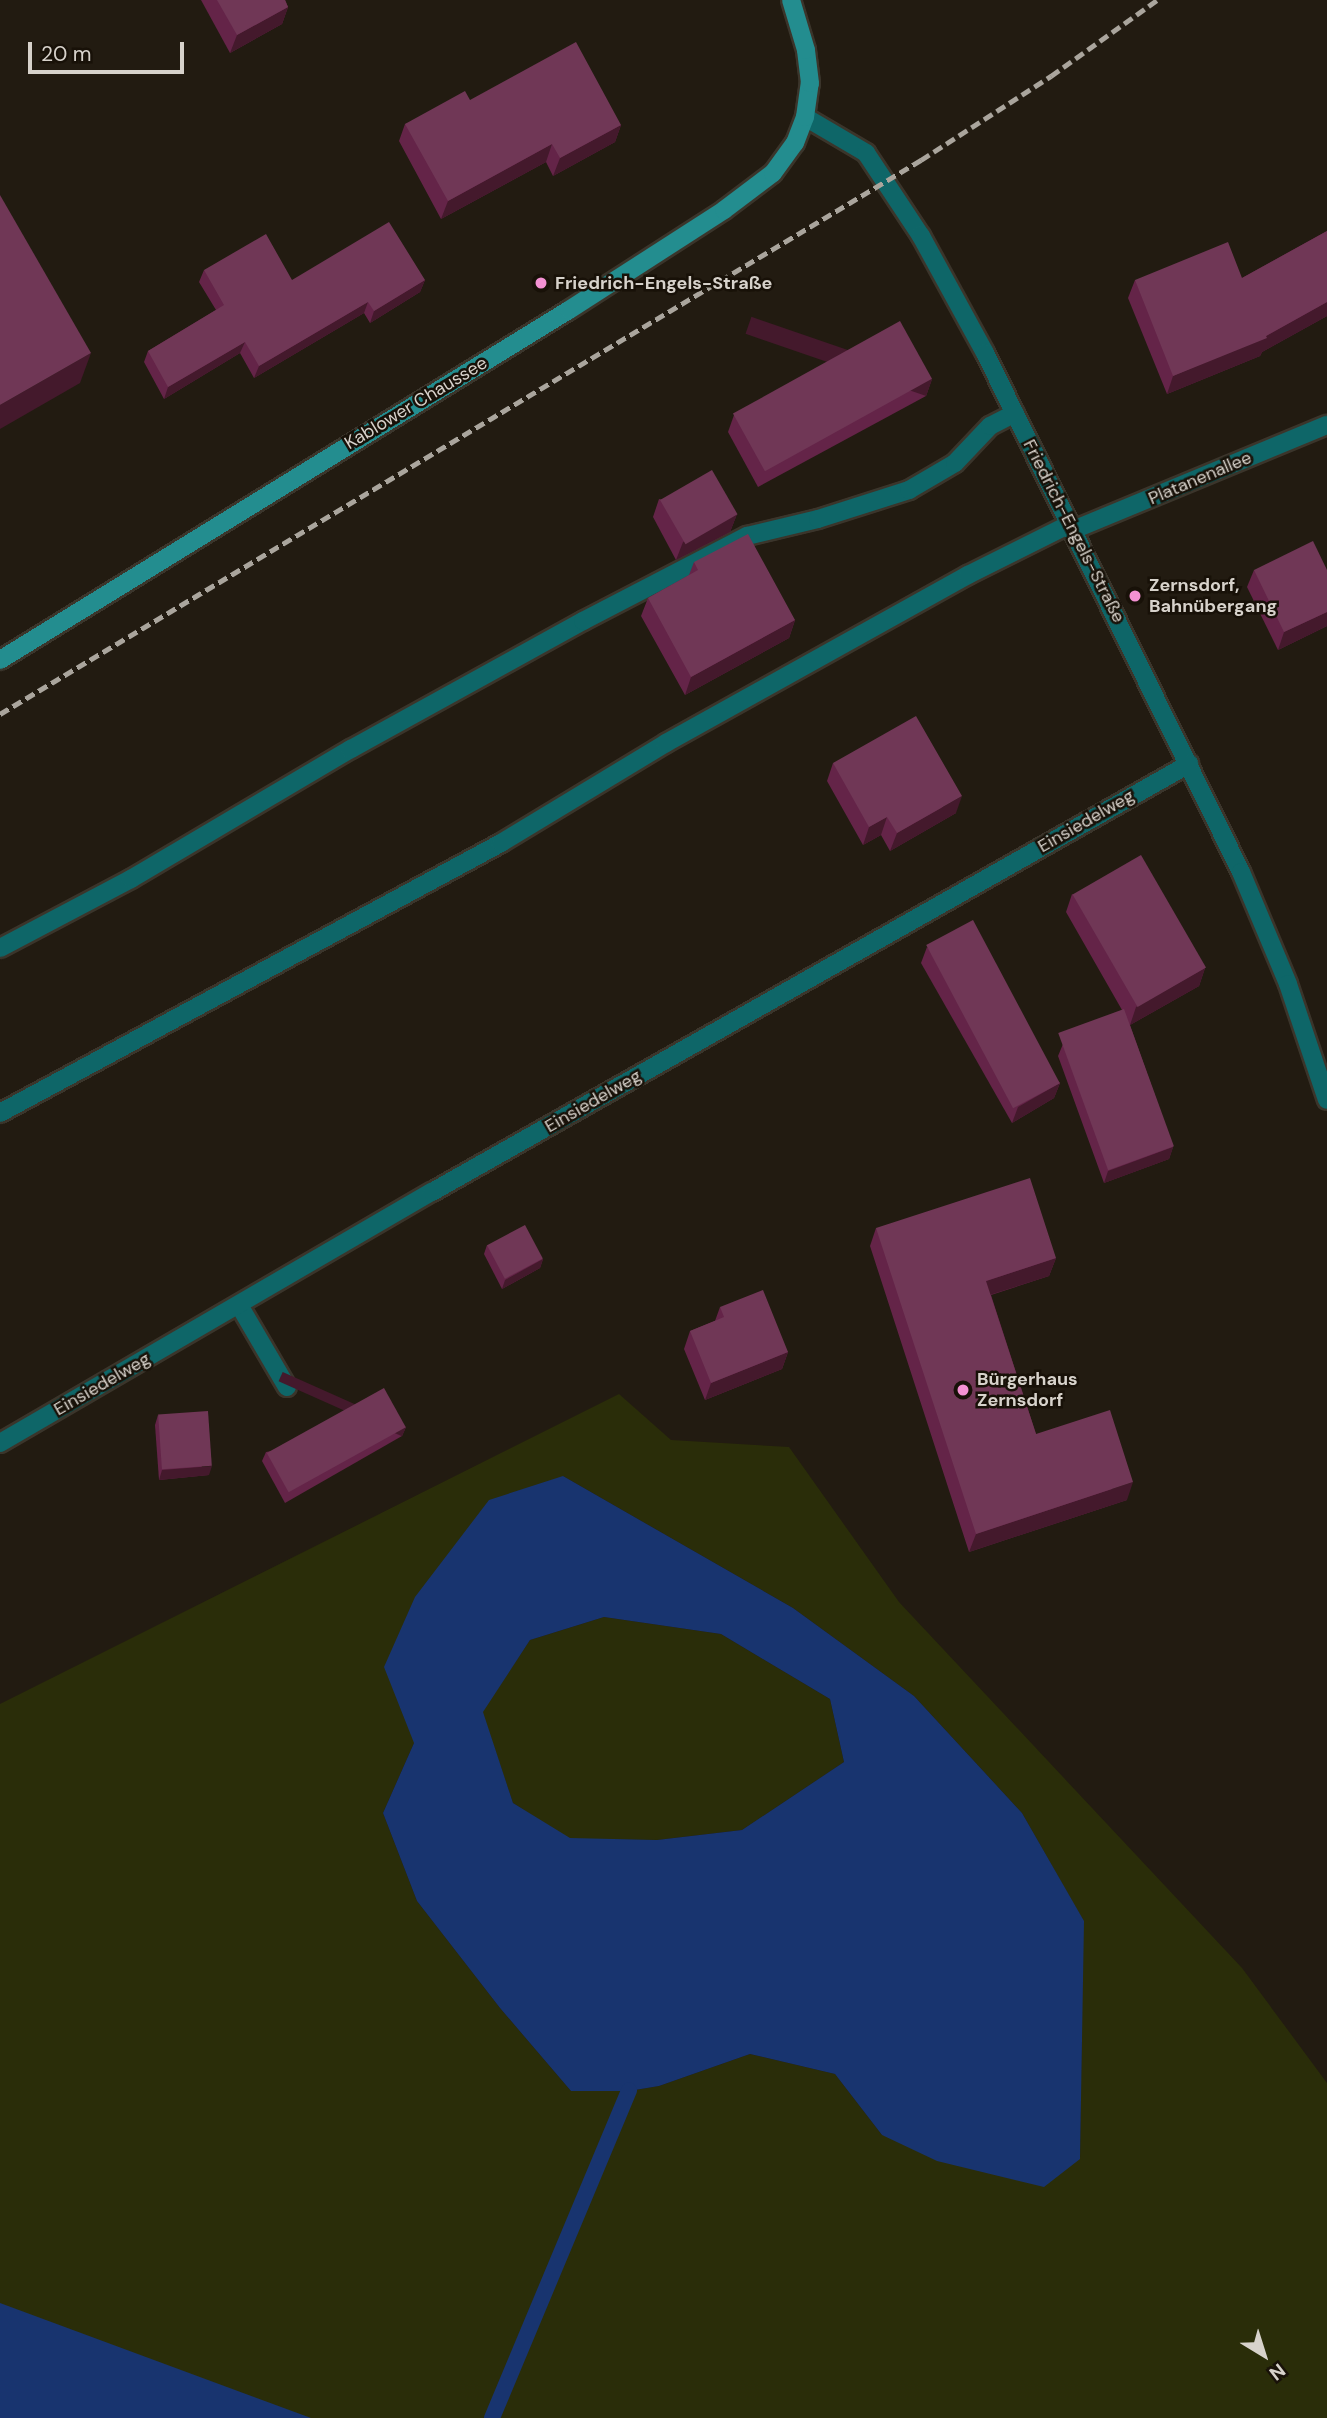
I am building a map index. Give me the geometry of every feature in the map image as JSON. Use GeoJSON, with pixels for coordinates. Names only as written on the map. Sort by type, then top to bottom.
{"type":"FeatureCollection","features":[{"type":"Feature","properties":{"kind":"street"},"geometry":{"type":"LineString","coordinates":[[791,0],[810,83],[805,117]]}},
{"type":"Feature","properties":{"kind":"street","name":"Friedrich-Engels-Straße"},"geometry":{"type":"LineString","coordinates":[[805,117],[866,153],[887,181],[921,236],[1015,413],[1241,872],[1283,972],[1327,1100]]}},
{"type":"Feature","properties":{"kind":"street","name":"Kablower Chaussee"},"geometry":{"type":"LineString","coordinates":[[0,660],[569,310],[724,210],[774,173],[794,143],[805,117]]}},
{"type":"Feature","properties":{"kind":"street"},"geometry":{"type":"LineString","coordinates":[[0,948],[131,879],[351,749],[583,621],[747,536],[818,519],[909,490],[955,463],[990,426],[1015,413]]}},
{"type":"Feature","properties":{"kind":"street","name":"Platanenallee"},"geometry":{"type":"LineString","coordinates":[[0,1113],[501,842],[666,743],[968,575],[1072,527],[1327,425]]}},
{"type":"Feature","properties":{"kind":"street","name":"Einsiedelweg"},"geometry":{"type":"LineString","coordinates":[[0,1443],[1189,764]]}},
{"type":"Feature","properties":{"kind":"street"},"geometry":{"type":"LineString","coordinates":[[239,1305],[286,1387]]}},
{"type":"Feature","properties":{"kind":"green space"},"geometry":{"type":"Polygon","coordinates":[[[619,1394],[671,1440],[789,1447],[899,1602],[1242,1968],[1327,2083],[1327,2418],[296,2418],[0,2305],[0,1704],[619,1394]],[[563,1476],[414,1743],[383,1813],[417,1901],[500,2008],[571,2091],[629,2091],[659,2086],[750,2054],[835,2074],[882,2135],[1080,2159],[1083,1920],[1022,1813],[914,1696],[793,1608],[563,1476]]]}},
{"type":"Feature","properties":{"kind":"green space"},"geometry":{"type":"Polygon","coordinates":[[[604,1617],[721,1634],[830,1699],[844,1762],[742,1830],[657,1840],[570,1839],[513,1803],[482,1712],[530,1640],[604,1617]]]}},
{"type":"Feature","properties":{"kind":"water"},"geometry":{"type":"Polygon","coordinates":[[[563,1476],[793,1608],[914,1696],[1022,1813],[1084,1921],[1080,2159],[1044,2187],[937,2161],[882,2135],[835,2074],[750,2054],[659,2086],[629,2091],[571,2091],[500,2008],[417,1901],[383,1813],[414,1743],[384,1667],[415,1597],[489,1500],[563,1476]],[[604,1617],[530,1640],[483,1712],[513,1803],[570,1838],[657,1840],[742,1830],[844,1762],[830,1699],[721,1634],[604,1617]]]}},
{"type":"Feature","properties":{"kind":"water"},"geometry":{"type":"Polygon","coordinates":[[[0,2303],[311,2418],[0,2418],[0,2303]]]}},
{"type":"Feature","properties":{"kind":"building"},"geometry":{"type":"Polygon","coordinates":[[[217,0],[285,0],[288,7],[237,35],[217,0]]]}},
{"type":"Feature","properties":{"kind":"building"},"geometry":{"type":"Polygon","coordinates":[[[576,42],[621,125],[560,158],[552,144],[448,201],[405,124],[465,91],[470,100],[576,42]]]}},
{"type":"Feature","properties":{"kind":"building"},"geometry":{"type":"Polygon","coordinates":[[[0,195],[91,353],[0,405],[0,195]]]}},
{"type":"Feature","properties":{"kind":"building"},"geometry":{"type":"Polygon","coordinates":[[[389,222],[425,280],[374,311],[368,302],[259,366],[245,342],[168,387],[148,351],[224,305],[204,270],[266,234],[292,280],[389,222]]]}},
{"type":"Feature","properties":{"kind":"building"},"geometry":{"type":"Polygon","coordinates":[[[1327,231],[1327,302],[1266,336],[1267,338],[1173,376],[1135,280],[1228,242],[1242,278],[1327,231]]]}},
{"type":"Feature","properties":{"kind":"building"},"geometry":{"type":"Polygon","coordinates":[[[900,321],[932,379],[765,471],[733,414],[900,321]]]}},
{"type":"Feature","properties":{"kind":"building"},"geometry":{"type":"Polygon","coordinates":[[[712,470],[738,514],[686,544],[660,500],[712,470]]]}},
{"type":"Feature","properties":{"kind":"building"},"geometry":{"type":"Polygon","coordinates":[[[748,534],[795,620],[691,677],[648,598],[698,570],[694,562],[748,534]]]}},
{"type":"Feature","properties":{"kind":"building"},"geometry":{"type":"Polygon","coordinates":[[[1313,541],[1327,570],[1327,612],[1284,632],[1254,570],[1313,541]]]}},
{"type":"Feature","properties":{"kind":"building"},"geometry":{"type":"Polygon","coordinates":[[[916,716],[962,796],[897,833],[887,817],[869,827],[833,763],[916,716]]]}},
{"type":"Feature","properties":{"kind":"building"},"geometry":{"type":"Polygon","coordinates":[[[1141,855],[1206,968],[1138,1007],[1073,894],[1141,855]]]}},
{"type":"Feature","properties":{"kind":"building"},"geometry":{"type":"Polygon","coordinates":[[[973,920],[1060,1083],[1013,1108],[926,945],[973,920]]]}},
{"type":"Feature","properties":{"kind":"building"},"geometry":{"type":"Polygon","coordinates":[[[1124,1009],[1174,1146],[1108,1170],[1058,1033],[1124,1009]]]}},
{"type":"Feature","properties":{"kind":"building"},"geometry":{"type":"Polygon","coordinates":[[[1030,1178],[1056,1258],[986,1281],[1036,1434],[1110,1410],[1133,1482],[976,1534],[876,1228],[1030,1178]]]}},
{"type":"Feature","properties":{"kind":"building"},"geometry":{"type":"Polygon","coordinates":[[[525,1225],[543,1259],[505,1279],[487,1245],[525,1225]]]}},
{"type":"Feature","properties":{"kind":"building"},"geometry":{"type":"Polygon","coordinates":[[[763,1290],[788,1352],[711,1383],[690,1331],[724,1317],[720,1307],[763,1290]]]}},
{"type":"Feature","properties":{"kind":"building"},"geometry":{"type":"Polygon","coordinates":[[[384,1388],[406,1427],[289,1492],[267,1453],[384,1388]]]}},
{"type":"Feature","properties":{"kind":"building"},"geometry":{"type":"Polygon","coordinates":[[[208,1411],[212,1466],[162,1469],[158,1414],[208,1411]]]}},
{"type":"Feature","properties":{"kind":"waterway"},"geometry":{"type":"LineString","coordinates":[[492,2418],[629,2091]]}},
{"type":"Feature","properties":{"kind":"railway"},"geometry":{"type":"LineString","coordinates":[[0,714],[921,160],[1051,76],[1157,0]]}},
{"type":"Feature","properties":{"kind":"place","name":"Friedrich-Engels-Straße"},"geometry":{"type":"Point","coordinates":[541,283]}},
{"type":"Feature","properties":{"kind":"place","name":"Zernsdorf, Bahnübergang"},"geometry":{"type":"Point","coordinates":[1135,596]}},
{"type":"Feature","properties":{"kind":"place","name":"Bürgerhaus Zernsdorf"},"geometry":{"type":"Point","coordinates":[963,1390]}}]}
